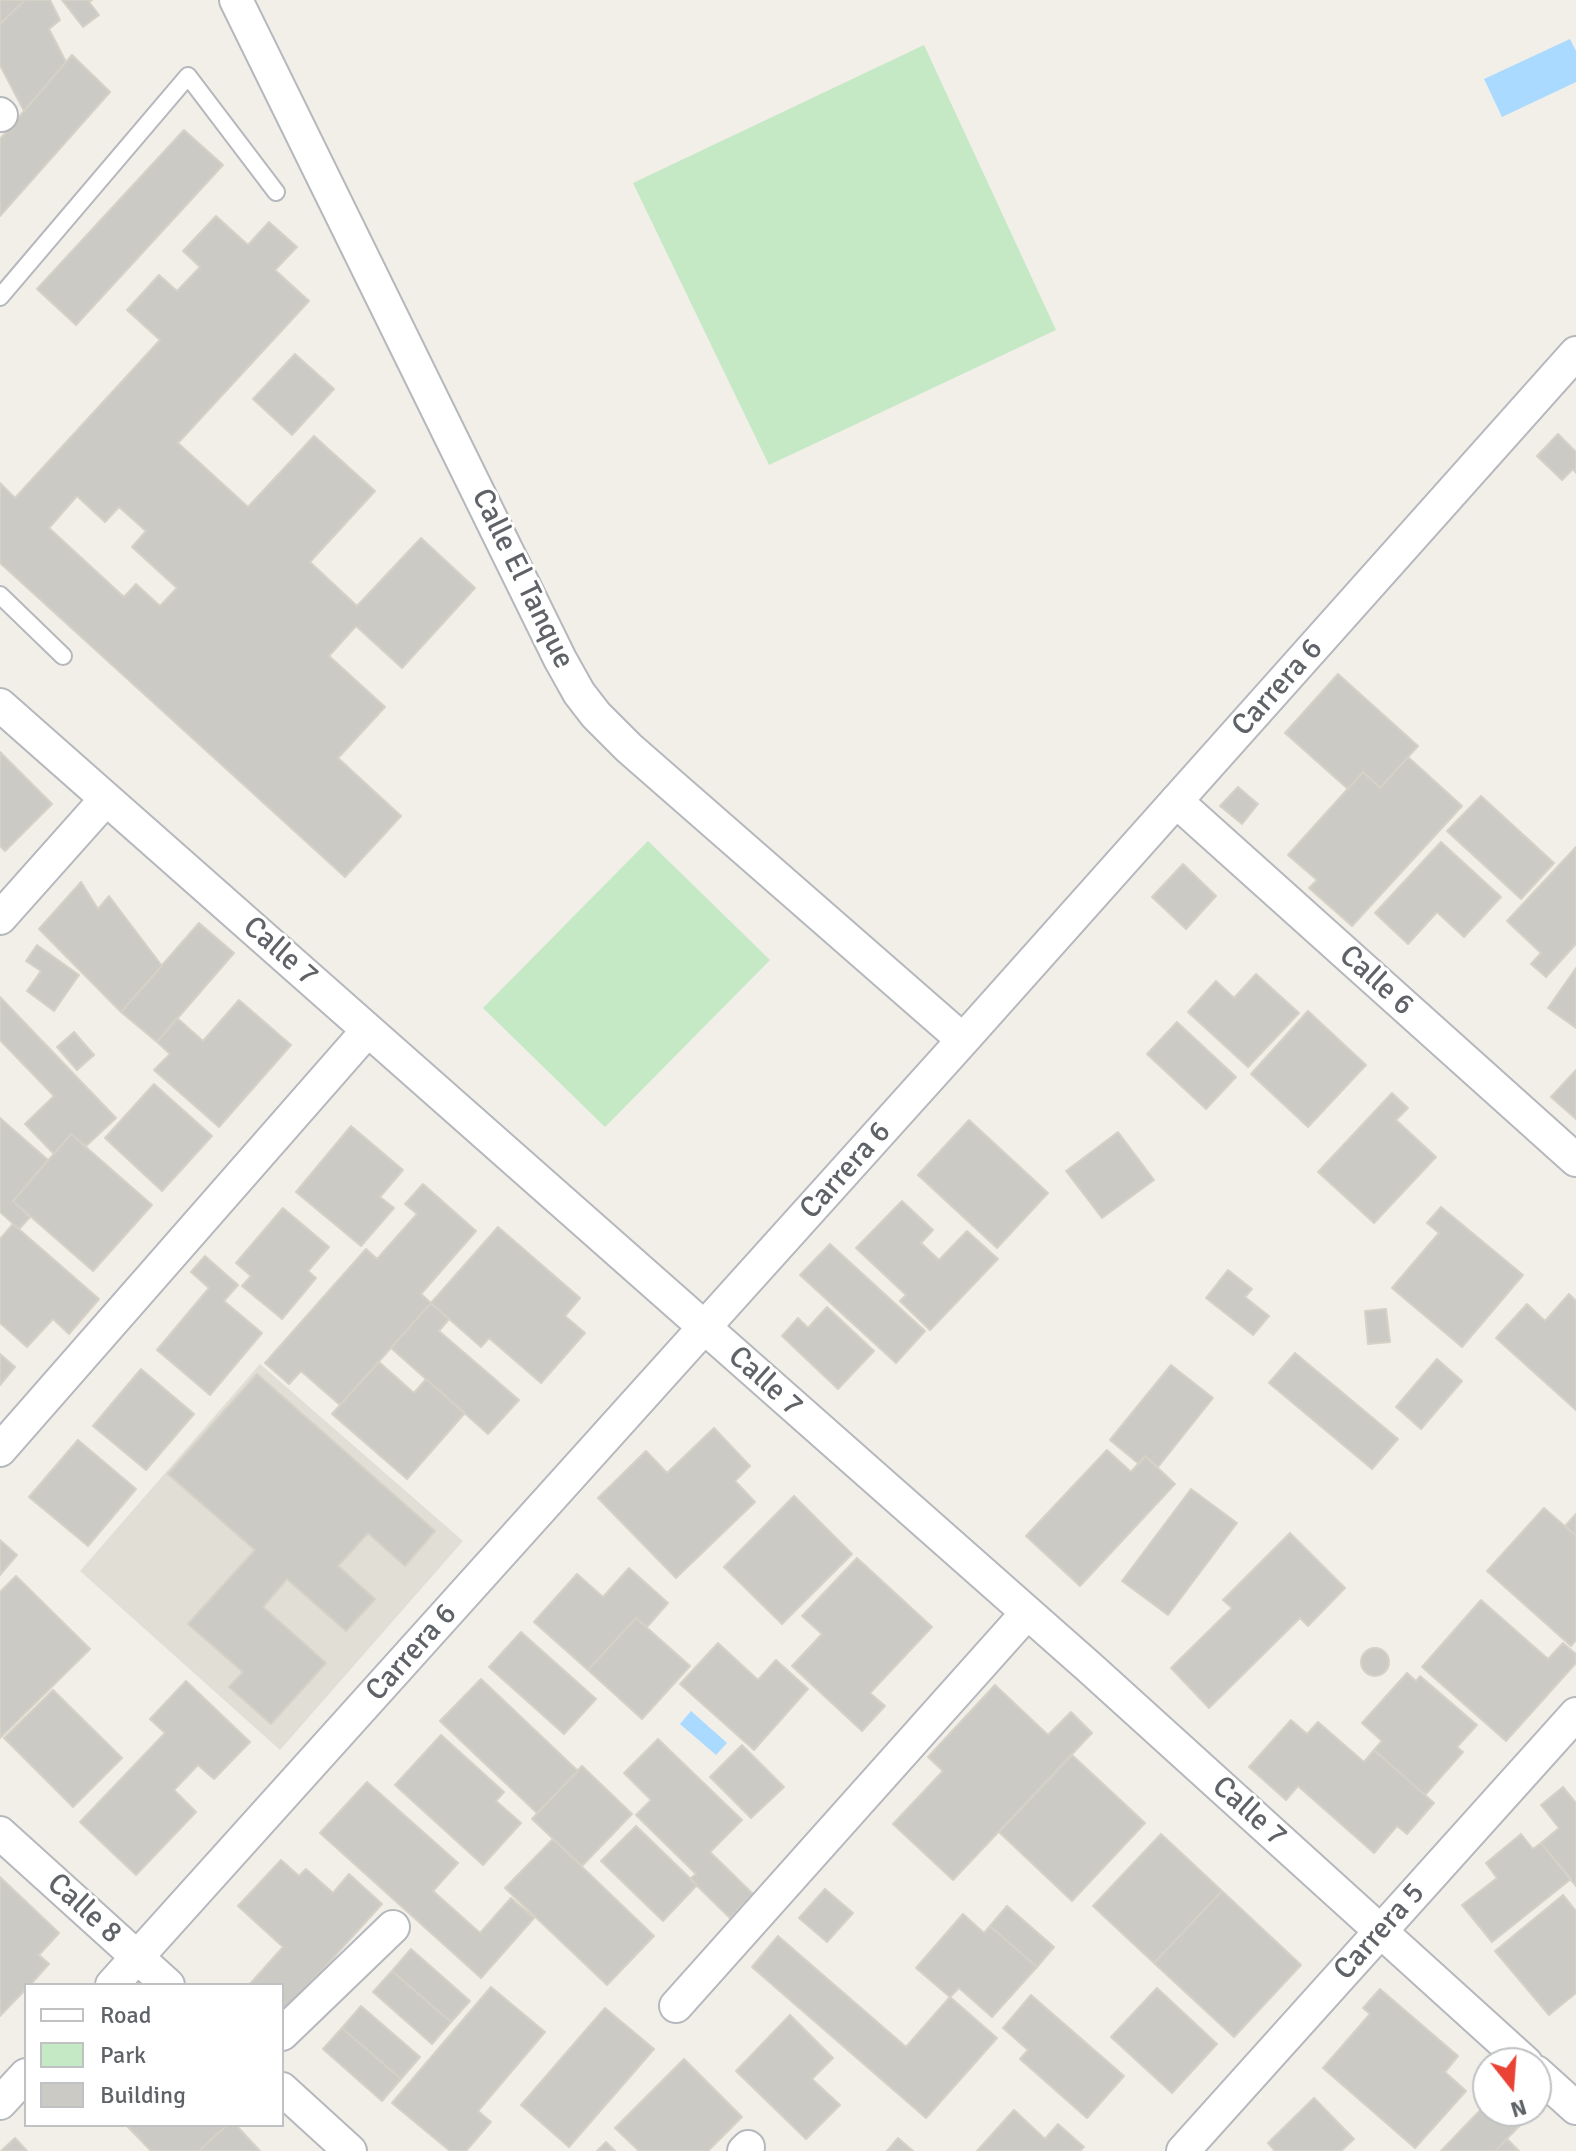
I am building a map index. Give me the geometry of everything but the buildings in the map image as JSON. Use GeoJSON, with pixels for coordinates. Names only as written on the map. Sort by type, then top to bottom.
{"type":"FeatureCollection","features":[{"type":"Feature","properties":{"kind":"street","name":"Calle El Tanque"},"geometry":{"type":"LineString","coordinates":[[236,0],[579,693],[629,748],[963,1040]]}},
{"type":"Feature","properties":{"kind":"street","name":"Carrera 6"},"geometry":{"type":"LineString","coordinates":[[114,1983],[705,1328],[1576,353]]}},
{"type":"Feature","properties":{"kind":"street","name":"Calle 7"},"geometry":{"type":"LineString","coordinates":[[0,705],[1027,1613],[1508,2047]]}},
{"type":"Feature","properties":{"kind":"street"},"geometry":{"type":"LineString","coordinates":[[0,918],[106,799]]}},
{"type":"Feature","properties":{"kind":"street","name":"Calle 6"},"geometry":{"type":"LineString","coordinates":[[1176,801],[1576,1160]]}},
{"type":"Feature","properties":{"kind":"street"},"geometry":{"type":"LineString","coordinates":[[0,1450],[368,1030]]}},
{"type":"Feature","properties":{"kind":"street"},"geometry":{"type":"LineString","coordinates":[[676,2006],[1027,1613]]}},
{"type":"Feature","properties":{"kind":"street","name":"Carrera 5"},"geometry":{"type":"LineString","coordinates":[[1183,2151],[1576,1714]]}},
{"type":"Feature","properties":{"kind":"street","name":"Calle 8"},"geometry":{"type":"LineString","coordinates":[[0,1833],[166,1983]]}},
{"type":"Feature","properties":{"kind":"street"},"geometry":{"type":"LineString","coordinates":[[284,2032],[393,1927]]}},
{"type":"Feature","properties":{"kind":"street"},"geometry":{"type":"LineString","coordinates":[[0,2103],[24,2077]]}},
{"type":"Feature","properties":{"kind":"street"},"geometry":{"type":"LineString","coordinates":[[1552,2086],[1576,2108]]}},
{"type":"Feature","properties":{"kind":"street"},"geometry":{"type":"LineString","coordinates":[[284,2091],[350,2151]]}},
{"type":"Feature","properties":{"kind":"lane"},"geometry":{"type":"LineString","coordinates":[[0,297],[188,76],[276,192]]}},
{"type":"Feature","properties":{"kind":"lane"},"geometry":{"type":"LineString","coordinates":[[0,595],[63,656]]}},
{"type":"Feature","properties":{"kind":"shaded area"},"geometry":{"type":"Polygon","coordinates":[[[260,1364],[463,1541],[280,1750],[80,1571],[260,1364]]]}},
{"type":"Feature","properties":{"kind":"green space"},"geometry":{"type":"Polygon","coordinates":[[[924,45],[1056,330],[769,465],[633,183],[924,45]]]}},
{"type":"Feature","properties":{"kind":"green space"},"geometry":{"type":"Polygon","coordinates":[[[648,841],[770,960],[605,1127],[483,1008],[648,841]]]}},
{"type":"Feature","properties":{"kind":"water"},"geometry":{"type":"Polygon","coordinates":[[[1570,39],[1576,51],[1576,82],[1502,117],[1484,79],[1570,39]]]}},
{"type":"Feature","properties":{"kind":"water"},"geometry":{"type":"Polygon","coordinates":[[[691,1711],[727,1743],[716,1755],[680,1724],[691,1711]]]}}]}
